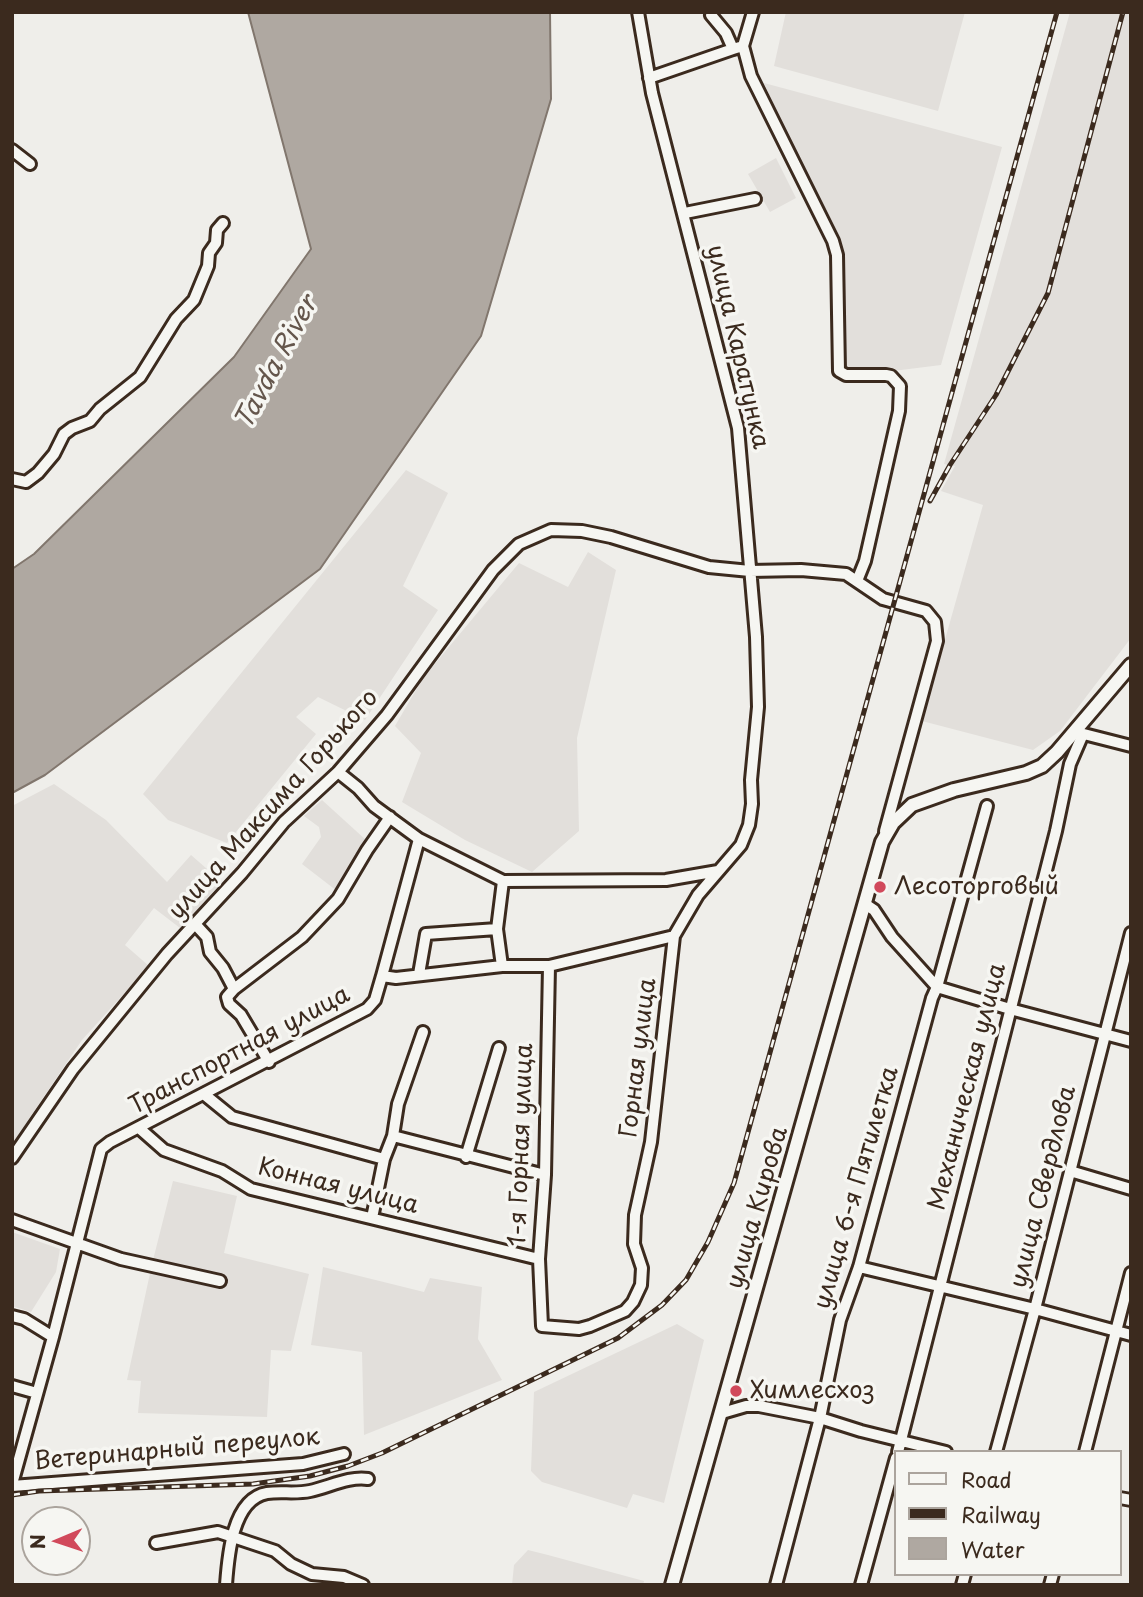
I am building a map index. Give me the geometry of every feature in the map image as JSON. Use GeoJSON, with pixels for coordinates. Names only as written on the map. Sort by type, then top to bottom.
{"type":"FeatureCollection","features":[{"type":"Feature","properties":{"kind":"main road","name":"Механическая улица"},"geometry":{"type":"LineString","coordinates":[[1079,733],[1131,665]]}},
{"type":"Feature","properties":{"kind":"main road","name":"улица Кирова"},"geometry":{"type":"LineString","coordinates":[[672,1585],[881,842],[893,823],[912,805],[954,790],[1026,773],[1042,766],[1079,733]]}},
{"type":"Feature","properties":{"kind":"street","name":"улица Каратунка"},"geometry":{"type":"LineString","coordinates":[[638,12],[649,78],[738,428],[756,637],[758,707],[749,825],[741,845],[730,859]]}},
{"type":"Feature","properties":{"kind":"street"},"geometry":{"type":"LineString","coordinates":[[712,12],[711,15],[738,48],[833,241],[837,255],[839,371],[846,375],[886,374],[900,386],[900,411],[866,561],[857,581]]}},
{"type":"Feature","properties":{"kind":"street"},"geometry":{"type":"LineString","coordinates":[[649,78],[738,48],[753,12]]}},
{"type":"Feature","properties":{"kind":"street"},"geometry":{"type":"LineString","coordinates":[[12,150],[30,163]]}},
{"type":"Feature","properties":{"kind":"street"},"geometry":{"type":"LineString","coordinates":[[685,213],[755,199]]}},
{"type":"Feature","properties":{"kind":"street"},"geometry":{"type":"LineString","coordinates":[[12,479],[26,482],[38,473],[54,454],[64,434],[90,421],[100,409],[140,377],[176,319],[194,300],[208,266],[209,253],[216,243],[217,230],[223,223]]}},
{"type":"Feature","properties":{"kind":"street","name":"улица Максима Горького"},"geometry":{"type":"LineString","coordinates":[[12,1158],[73,1069],[167,954],[242,873],[284,822],[338,772],[387,715],[493,570],[519,544],[551,530],[582,531],[611,537],[709,567],[846,574],[883,599],[926,611],[935,622],[937,641]]}},
{"type":"Feature","properties":{"kind":"street","name":"улица Кирова"},"geometry":{"type":"LineString","coordinates":[[881,842],[937,641]]}},
{"type":"Feature","properties":{"kind":"street"},"geometry":{"type":"LineString","coordinates":[[1079,733],[1131,746]]}},
{"type":"Feature","properties":{"kind":"street","name":"Механическая улица"},"geometry":{"type":"LineString","coordinates":[[898,1450],[1079,733]]}},
{"type":"Feature","properties":{"kind":"street"},"geometry":{"type":"LineString","coordinates":[[338,772],[419,839],[503,881],[666,880],[718,870]]}},
{"type":"Feature","properties":{"kind":"street","name":"улица 6-я Пятилетка"},"geometry":{"type":"LineString","coordinates":[[776,1585],[820,1418],[840,1320],[859,1267],[987,806]]}},
{"type":"Feature","properties":{"kind":"street"},"geometry":{"type":"LineString","coordinates":[[269,1062],[241,1015],[229,1004],[227,997],[302,937],[338,899],[390,817]]}},
{"type":"Feature","properties":{"kind":"street","name":"Транспортная улица"},"geometry":{"type":"LineString","coordinates":[[76,1243],[101,1149],[367,1009],[375,1000],[419,839]]}},
{"type":"Feature","properties":{"kind":"street","name":"Горная улица"},"geometry":{"type":"LineString","coordinates":[[542,1326],[579,1329],[625,1311],[633,1302],[642,1279],[642,1268],[634,1244],[635,1215],[651,1142],[674,936],[698,895],[730,859]]}},
{"type":"Feature","properties":{"kind":"street"},"geometry":{"type":"LineString","coordinates":[[502,966],[497,929],[503,881]]}},
{"type":"Feature","properties":{"kind":"street"},"geometry":{"type":"LineString","coordinates":[[865,904],[874,909],[892,937],[937,987],[1131,1041]]}},
{"type":"Feature","properties":{"kind":"street"},"geometry":{"type":"LineString","coordinates":[[195,924],[207,937],[209,952],[223,968],[234,989]]}},
{"type":"Feature","properties":{"kind":"street"},"geometry":{"type":"LineString","coordinates":[[419,974],[426,934],[497,929]]}},
{"type":"Feature","properties":{"kind":"street","name":"улица Свердлова"},"geometry":{"type":"LineString","coordinates":[[997,1450],[1131,933]]}},
{"type":"Feature","properties":{"kind":"street"},"geometry":{"type":"LineString","coordinates":[[382,976],[396,978],[502,966],[549,966],[674,936]]}},
{"type":"Feature","properties":{"kind":"street","name":"1-я Горная улица"},"geometry":{"type":"LineString","coordinates":[[542,1326],[539,1259],[545,1175],[549,966]]}},
{"type":"Feature","properties":{"kind":"street"},"geometry":{"type":"LineString","coordinates":[[372,1218],[384,1159],[393,1136],[398,1104],[423,1032]]}},
{"type":"Feature","properties":{"kind":"street"},"geometry":{"type":"LineString","coordinates":[[466,1157],[499,1048]]}},
{"type":"Feature","properties":{"kind":"street"},"geometry":{"type":"LineString","coordinates":[[205,1094],[232,1117],[384,1159]]}},
{"type":"Feature","properties":{"kind":"street","name":"Конная улица"},"geometry":{"type":"LineString","coordinates":[[139,1128],[164,1150],[222,1171],[251,1189],[539,1259]]}},
{"type":"Feature","properties":{"kind":"street"},"geometry":{"type":"LineString","coordinates":[[393,1136],[466,1157],[545,1175]]}},
{"type":"Feature","properties":{"kind":"street"},"geometry":{"type":"LineString","coordinates":[[1070,1171],[1131,1189]]}},
{"type":"Feature","properties":{"kind":"street"},"geometry":{"type":"LineString","coordinates":[[12,1220],[121,1259],[220,1281]]}},
{"type":"Feature","properties":{"kind":"street"},"geometry":{"type":"LineString","coordinates":[[12,1485],[76,1243]]}},
{"type":"Feature","properties":{"kind":"street"},"geometry":{"type":"LineString","coordinates":[[859,1267],[1131,1335]]}},
{"type":"Feature","properties":{"kind":"street"},"geometry":{"type":"LineString","coordinates":[[1086,1450],[1131,1273]]}},
{"type":"Feature","properties":{"kind":"street"},"geometry":{"type":"LineString","coordinates":[[12,1316],[24,1319],[53,1336]]}},
{"type":"Feature","properties":{"kind":"street"},"geometry":{"type":"LineString","coordinates":[[12,1386],[37,1393]]}},
{"type":"Feature","properties":{"kind":"street"},"geometry":{"type":"LineString","coordinates":[[722,1413],[746,1406],[759,1406],[820,1418],[938,1450]]}},
{"type":"Feature","properties":{"kind":"street","name":"Ветеринарный переулок"},"geometry":{"type":"LineString","coordinates":[[12,1485],[303,1464],[344,1454]]}},
{"type":"Feature","properties":{"kind":"street"},"geometry":{"type":"LineString","coordinates":[[861,1585],[894,1465]]}},
{"type":"Feature","properties":{"kind":"street"},"geometry":{"type":"LineString","coordinates":[[226,1585],[232,1536],[238,1517],[254,1500],[264,1493],[307,1492],[358,1478],[368,1479]]}},
{"type":"Feature","properties":{"kind":"street"},"geometry":{"type":"LineString","coordinates":[[156,1543],[218,1532],[275,1551],[291,1564],[312,1574],[344,1577],[363,1585]]}},
{"type":"Feature","properties":{"kind":"shaded area"},"geometry":{"type":"Polygon","coordinates":[[[786,12],[965,12],[938,111],[774,66],[786,12]]]}},
{"type":"Feature","properties":{"kind":"shaded area"},"geometry":{"type":"Polygon","coordinates":[[[1070,12],[1131,12],[1131,638],[1060,731],[1033,750],[922,721],[983,505],[941,491],[955,466],[944,464],[1070,12]]]}},
{"type":"Feature","properties":{"kind":"shaded area"},"geometry":{"type":"Polygon","coordinates":[[[764,83],[1002,147],[941,365],[893,371],[844,371],[840,250],[764,83]]]}},
{"type":"Feature","properties":{"kind":"shaded area"},"geometry":{"type":"Polygon","coordinates":[[[776,158],[796,198],[770,212],[748,174],[776,158]]]}},
{"type":"Feature","properties":{"kind":"shaded area"},"geometry":{"type":"Polygon","coordinates":[[[406,470],[448,493],[403,586],[438,610],[365,720],[318,697],[296,717],[316,734],[227,843],[168,820],[143,794],[406,470]]]}},
{"type":"Feature","properties":{"kind":"shaded area"},"geometry":{"type":"Polygon","coordinates":[[[588,552],[616,570],[577,738],[579,831],[532,872],[465,840],[402,802],[421,753],[395,726],[423,678],[519,563],[568,587],[588,552]]]}},
{"type":"Feature","properties":{"kind":"shaded area"},"geometry":{"type":"Polygon","coordinates":[[[54,784],[106,820],[167,882],[191,855],[222,882],[180,928],[154,908],[125,945],[149,966],[82,1040],[12,1144],[12,806],[54,784]]]}},
{"type":"Feature","properties":{"kind":"shaded area"},"geometry":{"type":"Polygon","coordinates":[[[322,800],[366,840],[337,891],[302,864],[321,837],[319,827],[304,816],[322,800]]]}},
{"type":"Feature","properties":{"kind":"shaded area"},"geometry":{"type":"Polygon","coordinates":[[[173,1181],[237,1196],[224,1253],[309,1274],[291,1351],[271,1350],[267,1417],[138,1413],[141,1381],[127,1380],[173,1181]]]}},
{"type":"Feature","properties":{"kind":"shaded area"},"geometry":{"type":"Polygon","coordinates":[[[12,1232],[60,1249],[56,1272],[31,1312],[12,1306],[12,1232]]]}},
{"type":"Feature","properties":{"kind":"shaded area"},"geometry":{"type":"Polygon","coordinates":[[[323,1267],[424,1292],[430,1278],[482,1287],[478,1339],[502,1380],[364,1435],[362,1352],[311,1345],[323,1267]]]}},
{"type":"Feature","properties":{"kind":"shaded area"},"geometry":{"type":"Polygon","coordinates":[[[677,1324],[704,1340],[664,1503],[633,1494],[627,1508],[542,1482],[531,1471],[534,1392],[677,1324]]]}},
{"type":"Feature","properties":{"kind":"shaded area"},"geometry":{"type":"Polygon","coordinates":[[[528,1550],[644,1581],[643,1585],[512,1585],[514,1565],[528,1550]]]}},
{"type":"Feature","properties":{"kind":"water","name":"Tavda River"},"geometry":{"type":"Polygon","coordinates":[[[248,12],[550,12],[551,99],[481,336],[320,569],[45,775],[12,793],[12,569],[34,554],[234,357],[311,249],[248,12]]]}},
{"type":"Feature","properties":{"kind":"railway"},"geometry":{"type":"LineString","coordinates":[[12,1495],[39,1491],[253,1484],[310,1476],[348,1466],[382,1453],[618,1338],[662,1305],[686,1280],[708,1242],[734,1183],[1057,12]]}},
{"type":"Feature","properties":{"kind":"railway"},"geometry":{"type":"LineString","coordinates":[[930,501],[996,395],[1048,293],[1123,12]]}},
{"type":"Feature","properties":{"kind":"place","name":"Лесоторговый"},"geometry":{"type":"Point","coordinates":[880,887]}},
{"type":"Feature","properties":{"kind":"place","name":"Химлесхоз"},"geometry":{"type":"Point","coordinates":[736,1391]}}]}
